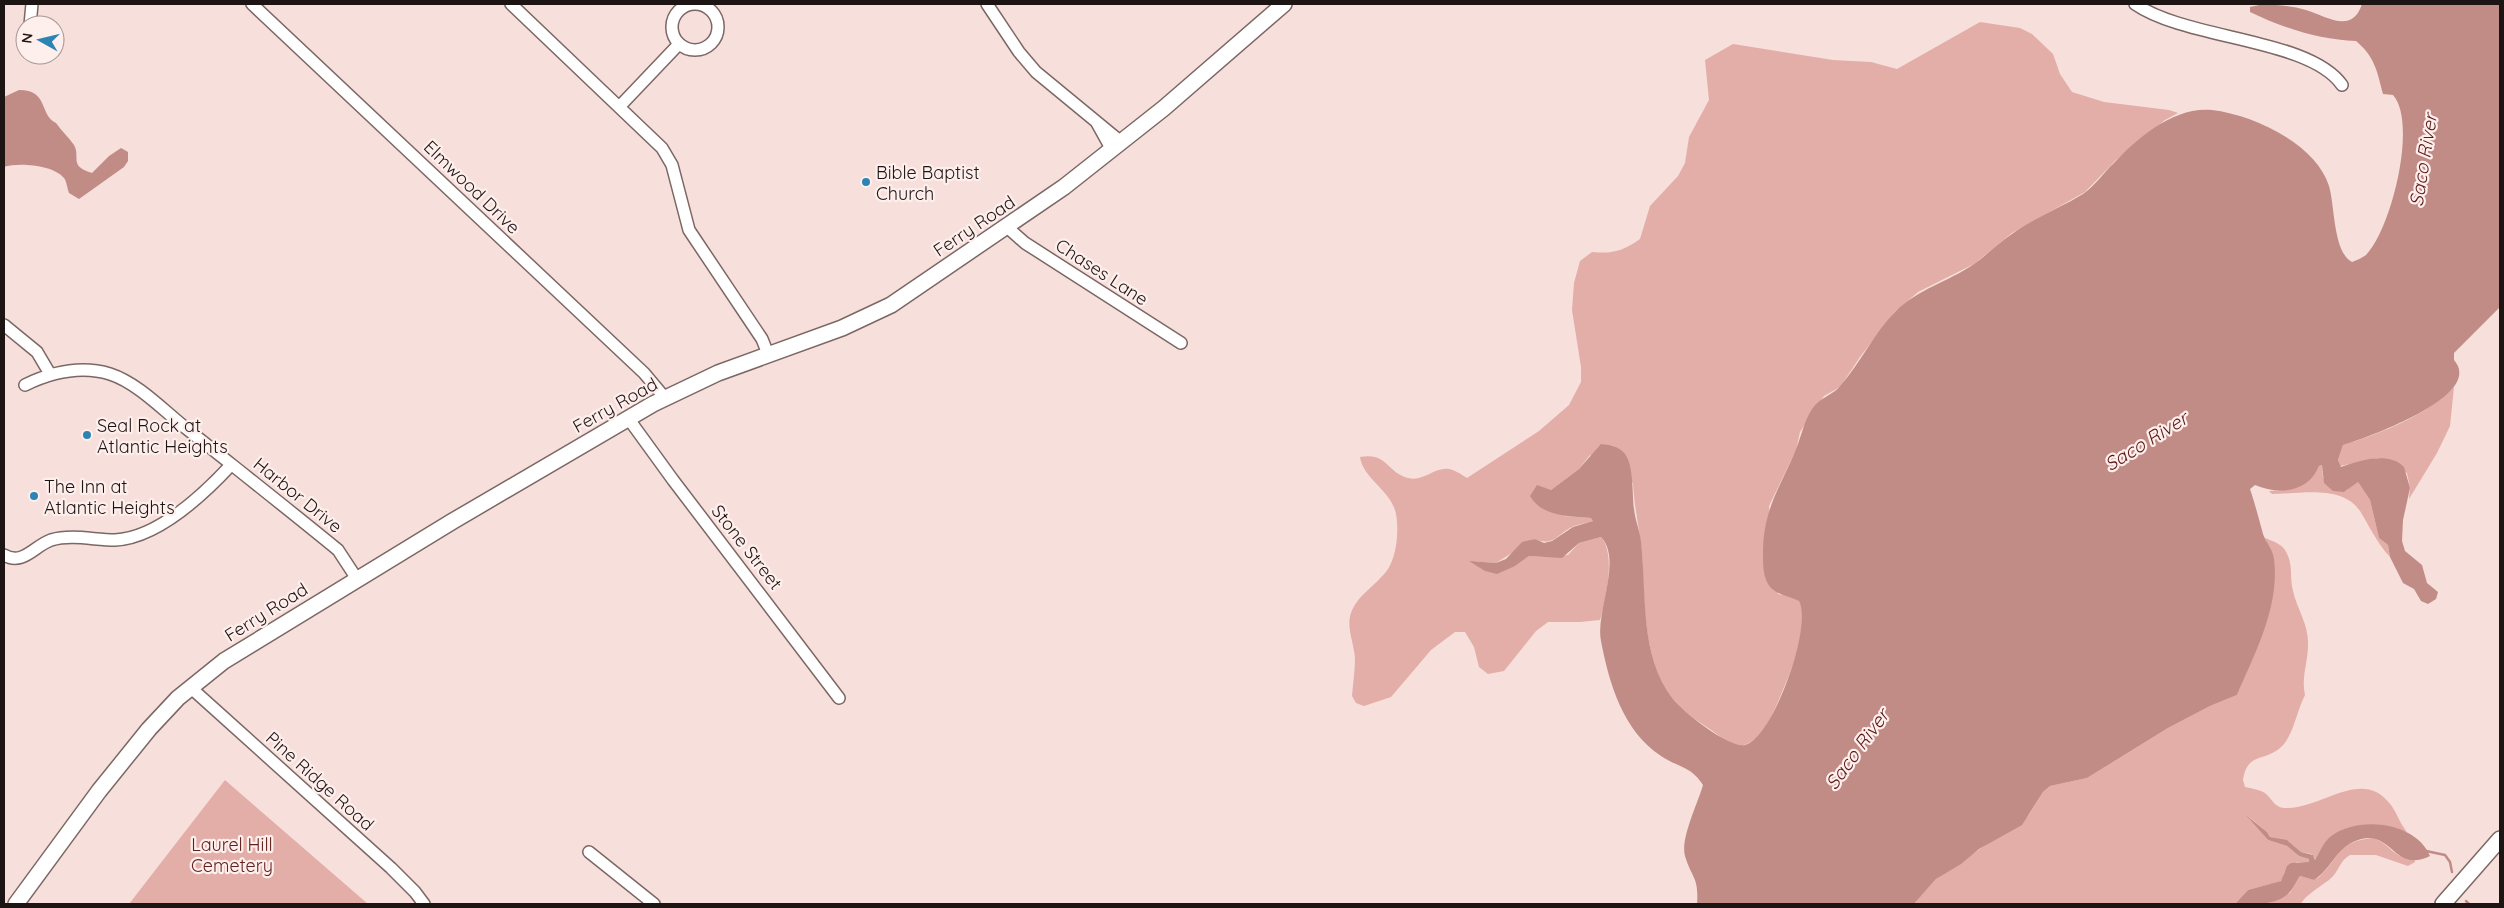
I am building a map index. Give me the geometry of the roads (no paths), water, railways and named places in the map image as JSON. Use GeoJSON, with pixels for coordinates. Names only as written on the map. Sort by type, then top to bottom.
{"type":"FeatureCollection","features":[{"type":"Feature","properties":{"kind":"main road","name":"Ferry Road"},"geometry":{"type":"LineString","coordinates":[[16,904],[123,761],[159,719],[190,688],[231,656],[357,579],[628,418],[665,398],[768,354],[842,328],[891,305],[1064,188],[1117,146],[1284,4]]}},
{"type":"Feature","properties":{"kind":"main road"},"geometry":{"type":"LineString","coordinates":[[2443,904],[2500,839]]}},
{"type":"Feature","properties":{"kind":"street","name":"Elmwood Drive"},"geometry":{"type":"LineString","coordinates":[[252,4],[638,367],[665,398]]}},
{"type":"Feature","properties":{"kind":"street"},"geometry":{"type":"LineString","coordinates":[[511,4],[656,142],[669,160],[688,230],[762,339],[768,354]]}},
{"type":"Feature","properties":{"kind":"street"},"geometry":{"type":"LineString","coordinates":[[694,4],[709,9],[716,18],[718,28],[711,43],[696,50],[687,49],[679,44],[672,30],[676,14],[684,7],[694,4]]}},
{"type":"Feature","properties":{"kind":"street"},"geometry":{"type":"LineString","coordinates":[[987,4],[1028,63],[1097,123],[1110,131],[1117,146]]}},
{"type":"Feature","properties":{"kind":"street"},"geometry":{"type":"LineString","coordinates":[[2135,4],[2168,21],[2274,49],[2319,64],[2332,73],[2342,85]]}},
{"type":"Feature","properties":{"kind":"street"},"geometry":{"type":"LineString","coordinates":[[620,106],[679,44]]}},
{"type":"Feature","properties":{"kind":"street","name":"Chases Lane"},"geometry":{"type":"LineString","coordinates":[[1007,227],[1025,243],[1181,343]]}},
{"type":"Feature","properties":{"kind":"street"},"geometry":{"type":"LineString","coordinates":[[4,325],[37,352],[50,374]]}},
{"type":"Feature","properties":{"kind":"street","name":"Harbor Drive"},"geometry":{"type":"LineString","coordinates":[[25,385],[50,374],[79,370],[104,372],[119,378],[338,550],[357,579]]}},
{"type":"Feature","properties":{"kind":"street","name":"Stone Street"},"geometry":{"type":"LineString","coordinates":[[628,418],[672,480],[840,698]]}},
{"type":"Feature","properties":{"kind":"street"},"geometry":{"type":"LineString","coordinates":[[4,555],[13,559],[20,558],[45,543],[58,539],[110,540],[130,538],[146,531],[185,508],[214,484],[231,465]]}},
{"type":"Feature","properties":{"kind":"street","name":"Pine Ridge Road"},"geometry":{"type":"LineString","coordinates":[[190,688],[391,868],[412,888],[424,904]]}},
{"type":"Feature","properties":{"kind":"street"},"geometry":{"type":"LineString","coordinates":[[589,852],[650,903]]}},
{"type":"Feature","properties":{"kind":"water","name":"Saco River"},"geometry":{"type":"Polygon","coordinates":[[[2264,4],[2306,10],[2330,19],[2345,21],[2352,19],[2358,13],[2362,4],[2500,4],[2500,307],[2454,353],[2454,360],[2459,374],[2453,387],[2439,401],[2396,425],[2343,445],[2338,460],[2341,467],[2365,460],[2382,458],[2390,459],[2404,467],[2410,488],[2403,520],[2402,541],[2405,551],[2422,565],[2427,583],[2438,592],[2436,599],[2428,604],[2421,601],[2414,589],[2403,583],[2390,557],[2388,545],[2379,538],[2370,500],[2358,482],[2344,492],[2333,491],[2324,483],[2322,465],[2319,466],[2308,482],[2300,487],[2282,491],[2255,485],[2250,489],[2263,534],[2274,559],[2275,577],[2270,612],[2237,695],[2210,706],[2168,728],[2087,778],[2050,786],[2043,792],[2022,825],[1979,849],[1961,864],[1936,879],[1914,904],[1697,904],[1696,883],[1684,849],[1687,831],[1703,785],[1694,774],[1667,760],[1648,746],[1627,720],[1613,689],[1601,641],[1600,629],[1609,573],[1607,547],[1601,537],[1579,543],[1562,558],[1529,556],[1515,566],[1497,574],[1485,571],[1469,561],[1496,563],[1506,559],[1522,542],[1535,539],[1544,543],[1552,541],[1573,527],[1593,521],[1591,518],[1565,516],[1549,512],[1535,503],[1530,496],[1537,485],[1551,490],[1579,469],[1601,444],[1620,449],[1628,459],[1630,466],[1635,513],[1641,542],[1646,624],[1654,663],[1662,682],[1678,705],[1718,736],[1738,745],[1745,745],[1756,738],[1767,723],[1788,680],[1800,633],[1802,614],[1799,601],[1773,590],[1767,582],[1763,561],[1764,539],[1769,513],[1812,409],[1838,388],[1888,320],[1905,303],[1923,291],[1974,264],[2020,228],[2083,194],[2134,143],[2158,125],[2184,113],[2198,110],[2212,110],[2246,118],[2281,134],[2297,145],[2311,157],[2322,171],[2329,186],[2338,239],[2346,257],[2352,262],[2359,259],[2366,255],[2375,242],[2392,201],[2398,176],[2403,128],[2400,109],[2393,95],[2383,94],[2377,71],[2371,59],[2356,41],[2315,36],[2275,23],[2250,12],[2250,7],[2264,4]]]}},
{"type":"Feature","properties":{"kind":"water"},"geometry":{"type":"Polygon","coordinates":[[[19,90],[29,91],[39,98],[47,114],[74,145],[80,167],[92,173],[109,156],[121,148],[128,152],[128,161],[124,167],[79,199],[69,193],[64,178],[52,170],[26,165],[4,167],[4,97],[19,90]]]}},
{"type":"Feature","properties":{"kind":"water"},"geometry":{"type":"Polygon","coordinates":[[[2246,815],[2267,832],[2270,837],[2287,840],[2301,852],[2313,855],[2315,860],[2330,837],[2342,830],[2370,824],[2400,829],[2423,845],[2430,856],[2417,860],[2407,859],[2376,839],[2366,838],[2353,842],[2342,850],[2320,876],[2314,880],[2300,876],[2290,891],[2283,897],[2271,902],[2235,904],[2248,890],[2281,881],[2287,866],[2291,863],[2309,862],[2309,859],[2299,856],[2287,846],[2268,840],[2246,815]]]}},
{"type":"Feature","properties":{"kind":"waterway"},"geometry":{"type":"LineString","coordinates":[[2426,851],[2445,855],[2450,862],[2452,872]]}},
{"type":"Feature","properties":{"kind":"waterway"},"geometry":{"type":"LineString","coordinates":[[2466,901],[2469,904]]}},
{"type":"Feature","properties":{"kind":"place","name":"Bible Baptist Church"},"geometry":{"type":"Point","coordinates":[866,182]}},
{"type":"Feature","properties":{"kind":"place","name":"Seal Rock at Atlantic Heights"},"geometry":{"type":"Point","coordinates":[87,435]}},
{"type":"Feature","properties":{"kind":"place","name":"The Inn at Atlantic Heights"},"geometry":{"type":"Point","coordinates":[34,496]}},
{"type":"Feature","properties":{"kind":"park label","name":"Laurel Hill Cemetery"},"geometry":{"type":"Point","coordinates":[232,854]}}]}
